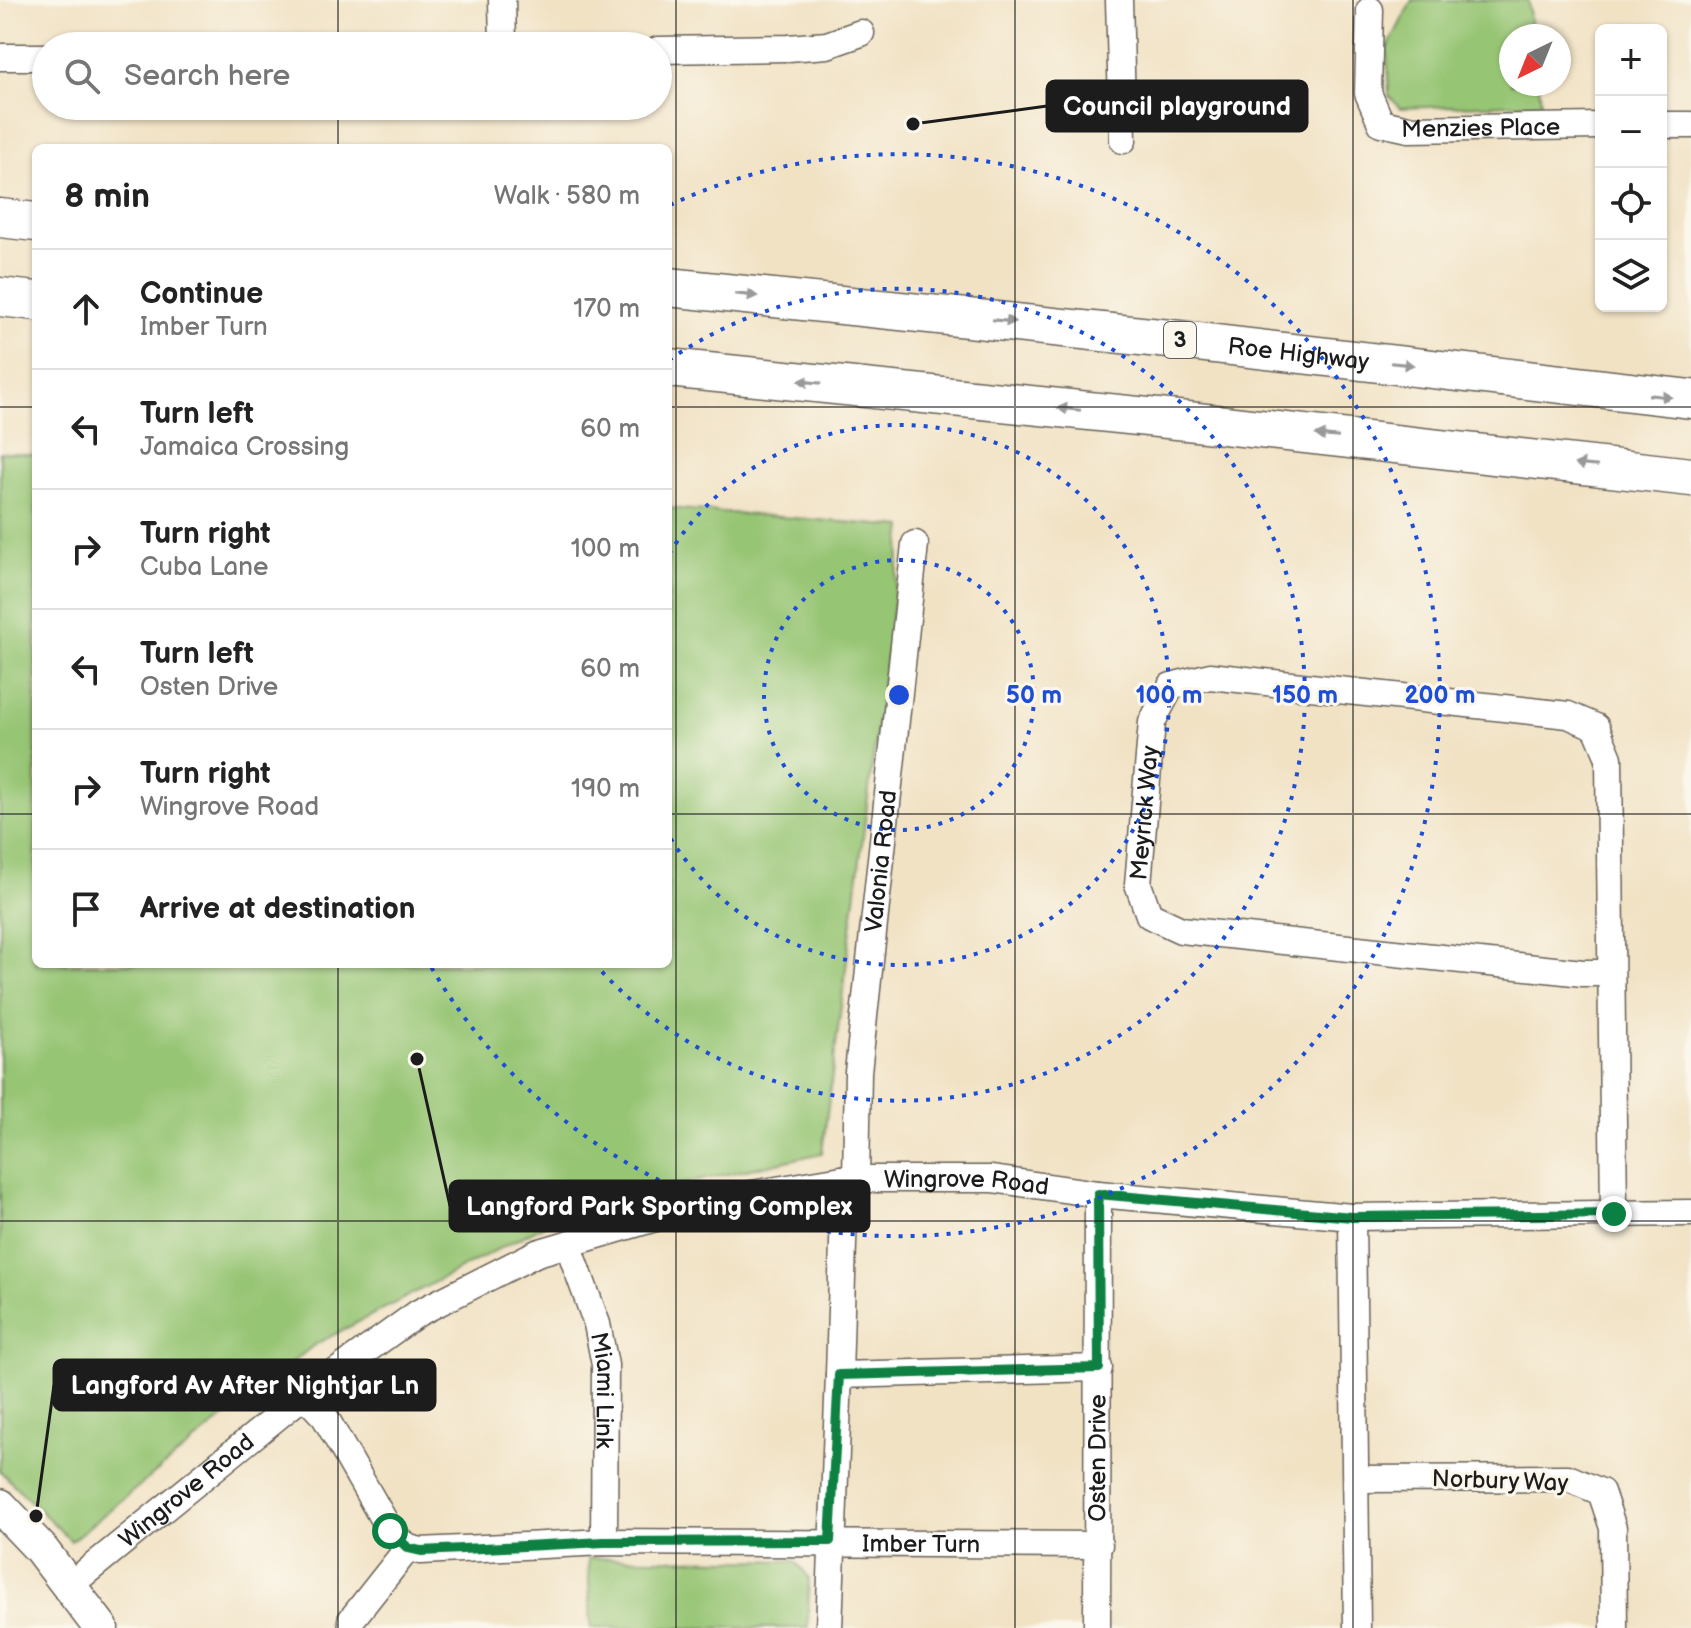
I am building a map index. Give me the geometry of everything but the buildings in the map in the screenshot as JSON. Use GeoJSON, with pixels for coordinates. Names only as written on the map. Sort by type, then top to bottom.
{"type":"FeatureCollection","features":[{"type":"Feature","properties":{"kind":"highway"},"geometry":{"type":"LineString","coordinates":[[0,218],[32,222]]}},
{"type":"Feature","properties":{"kind":"highway","name":"Roe Highway"},"geometry":{"type":"LineString","coordinates":[[672,287],[1250,347],[1691,399]]}},
{"type":"Feature","properties":{"kind":"highway"},"geometry":{"type":"LineString","coordinates":[[0,297],[32,301]]}},
{"type":"Feature","properties":{"kind":"highway"},"geometry":{"type":"LineString","coordinates":[[672,368],[1691,477]]}},
{"type":"Feature","properties":{"kind":"main road"},"geometry":{"type":"LineString","coordinates":[[0,1506],[70,1585],[101,1628]]}},
{"type":"Feature","properties":{"kind":"street"},"geometry":{"type":"LineString","coordinates":[[502,0],[503,32]]}},
{"type":"Feature","properties":{"kind":"street"},"geometry":{"type":"LineString","coordinates":[[1119,0],[1123,140]]}},
{"type":"Feature","properties":{"kind":"street","name":"Menzies Place"},"geometry":{"type":"LineString","coordinates":[[1370,10],[1368,93],[1381,123],[1409,129],[1595,126]]}},
{"type":"Feature","properties":{"kind":"street"},"geometry":{"type":"LineString","coordinates":[[672,50],[827,45],[861,33]]}},
{"type":"Feature","properties":{"kind":"street"},"geometry":{"type":"LineString","coordinates":[[0,57],[32,57]]}},
{"type":"Feature","properties":{"kind":"street"},"geometry":{"type":"LineString","coordinates":[[1667,125],[1691,125]]}},
{"type":"Feature","properties":{"kind":"street","name":"Valonia Road"},"geometry":{"type":"LineString","coordinates":[[829,1628],[844,1210],[915,544]]}},
{"type":"Feature","properties":{"kind":"street","name":"Meyrick Way"},"geometry":{"type":"LineString","coordinates":[[1611,973],[1583,973],[1181,930],[1149,915],[1138,884],[1152,722],[1171,686],[1210,676],[1568,715],[1596,727],[1609,758],[1614,1214]]}},
{"type":"Feature","properties":{"kind":"street","name":"Wingrove Road"},"geometry":{"type":"LineString","coordinates":[[70,1585],[304,1395],[418,1313],[537,1253],[716,1200],[849,1179],[992,1179],[1098,1194],[1352,1217],[1691,1213]]}},
{"type":"Feature","properties":{"kind":"street","name":"Osten Drive"},"geometry":{"type":"LineString","coordinates":[[1097,1628],[1098,1194]]}},
{"type":"Feature","properties":{"kind":"street"},"geometry":{"type":"LineString","coordinates":[[1352,1217],[1357,1628]]}},
{"type":"Feature","properties":{"kind":"street","name":"Miami Link"},"geometry":{"type":"LineString","coordinates":[[568,1244],[597,1324],[605,1365],[604,1542]]}},
{"type":"Feature","properties":{"kind":"street"},"geometry":{"type":"LineString","coordinates":[[839,1375],[1099,1368]]}},
{"type":"Feature","properties":{"kind":"street"},"geometry":{"type":"LineString","coordinates":[[304,1395],[325,1417],[390,1531],[408,1548],[351,1620]]}},
{"type":"Feature","properties":{"kind":"street","name":"Norbury Way"},"geometry":{"type":"LineString","coordinates":[[1356,1479],[1568,1478],[1601,1492],[1613,1528],[1614,1628]]}},
{"type":"Feature","properties":{"kind":"street","name":"Imber Turn"},"geometry":{"type":"LineString","coordinates":[[408,1548],[421,1551],[604,1542],[830,1541],[1099,1545]]}},
{"type":"Feature","properties":{"kind":"green space"},"geometry":{"type":"Polygon","coordinates":[[[1412,0],[1528,0],[1531,24],[1499,24],[1499,96],[1540,96],[1541,103],[1400,108],[1389,96],[1387,49],[1412,0]]]}},
{"type":"Feature","properties":{"kind":"green space"},"geometry":{"type":"Polygon","coordinates":[[[0,452],[32,455],[32,968],[672,968],[672,508],[903,527],[822,1153],[577,1208],[314,1345],[71,1541],[0,1471],[0,452]]]}},
{"type":"Feature","properties":{"kind":"green space"},"geometry":{"type":"Polygon","coordinates":[[[588,1558],[795,1561],[809,1577],[808,1628],[591,1628],[588,1558]]]}},
{"type":"Feature","properties":{"kind":"place","name":"Council playground"},"geometry":{"type":"Point","coordinates":[913,124]}},
{"type":"Feature","properties":{"kind":"place","name":"Langford Park Sporting Complex"},"geometry":{"type":"Point","coordinates":[417,1059]}},
{"type":"Feature","properties":{"kind":"place","name":"Langford Av After Nightjar Ln"},"geometry":{"type":"Point","coordinates":[36,1516]}},
{"type":"Feature","properties":{"kind":"route"},"geometry":{"type":"LineString","coordinates":[[390,1531],[408,1548],[421,1551],[604,1542],[830,1541],[839,1375],[1099,1368],[1098,1194],[1352,1217],[1614,1214]]}}]}
